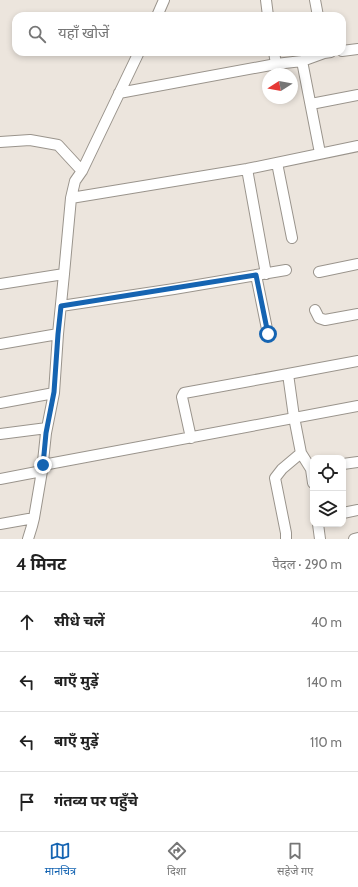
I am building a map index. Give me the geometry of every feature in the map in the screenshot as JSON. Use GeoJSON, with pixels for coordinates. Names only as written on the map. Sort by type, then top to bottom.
{"type":"FeatureCollection","features":[{"type":"Feature","properties":{"kind":"street"},"geometry":{"type":"LineString","coordinates":[[159,12],[164,0]]}},
{"type":"Feature","properties":{"kind":"street"},"geometry":{"type":"LineString","coordinates":[[266,0],[268,12]]}},
{"type":"Feature","properties":{"kind":"street"},"geometry":{"type":"LineString","coordinates":[[315,0],[317,12]]}},
{"type":"Feature","properties":{"kind":"street"},"geometry":{"type":"LineString","coordinates":[[346,50],[358,49]]}},
{"type":"Feature","properties":{"kind":"street"},"geometry":{"type":"LineString","coordinates":[[28,539],[34,518],[47,428],[54,392],[71,198],[75,181],[82,170],[137,56]]}},
{"type":"Feature","properties":{"kind":"street"},"geometry":{"type":"LineString","coordinates":[[275,56],[276,64]]}},
{"type":"Feature","properties":{"kind":"street"},"geometry":{"type":"LineString","coordinates":[[119,92],[276,64],[302,61],[315,56]]}},
{"type":"Feature","properties":{"kind":"street"},"geometry":{"type":"LineString","coordinates":[[302,61],[320,153]]}},
{"type":"Feature","properties":{"kind":"street"},"geometry":{"type":"LineString","coordinates":[[310,104],[358,95]]}},
{"type":"Feature","properties":{"kind":"street"},"geometry":{"type":"LineString","coordinates":[[0,142],[30,140],[58,146],[82,170]]}},
{"type":"Feature","properties":{"kind":"street"},"geometry":{"type":"LineString","coordinates":[[71,198],[247,169],[358,146]]}},
{"type":"Feature","properties":{"kind":"street"},"geometry":{"type":"LineString","coordinates":[[277,163],[292,238]]}},
{"type":"Feature","properties":{"kind":"street"},"geometry":{"type":"LineString","coordinates":[[247,169],[268,334]]}},
{"type":"Feature","properties":{"kind":"street"},"geometry":{"type":"LineString","coordinates":[[319,272],[358,264]]}},
{"type":"Feature","properties":{"kind":"street"},"geometry":{"type":"LineString","coordinates":[[61,306],[286,270]]}},
{"type":"Feature","properties":{"kind":"street"},"geometry":{"type":"LineString","coordinates":[[0,284],[64,274]]}},
{"type":"Feature","properties":{"kind":"street"},"geometry":{"type":"LineString","coordinates":[[315,310],[319,318],[325,320],[358,314]]}},
{"type":"Feature","properties":{"kind":"street"},"geometry":{"type":"LineString","coordinates":[[0,344],[58,334]]}},
{"type":"Feature","properties":{"kind":"street"},"geometry":{"type":"LineString","coordinates":[[191,438],[182,397],[184,393],[358,361]]}},
{"type":"Feature","properties":{"kind":"street"},"geometry":{"type":"LineString","coordinates":[[288,374],[301,452],[310,466]]}},
{"type":"Feature","properties":{"kind":"street"},"geometry":{"type":"LineString","coordinates":[[0,402],[54,392]]}},
{"type":"Feature","properties":{"kind":"street"},"geometry":{"type":"LineString","coordinates":[[0,479],[42,468],[294,417],[358,406]]}},
{"type":"Feature","properties":{"kind":"street"},"geometry":{"type":"LineString","coordinates":[[0,434],[47,428]]}},
{"type":"Feature","properties":{"kind":"street"},"geometry":{"type":"LineString","coordinates":[[286,539],[275,478],[282,469],[301,452]]}},
{"type":"Feature","properties":{"kind":"street"},"geometry":{"type":"LineString","coordinates":[[346,464],[358,462]]}},
{"type":"Feature","properties":{"kind":"street"},"geometry":{"type":"LineString","coordinates":[[346,512],[358,510]]}},
{"type":"Feature","properties":{"kind":"street"},"geometry":{"type":"LineString","coordinates":[[0,524],[34,518]]}},
{"type":"Feature","properties":{"kind":"street"},"geometry":{"type":"LineString","coordinates":[[318,527],[320,539]]}},
{"type":"Feature","properties":{"kind":"street"},"geometry":{"type":"LineString","coordinates":[[354,539],[358,538]]}},
{"type":"Feature","properties":{"kind":"route"},"geometry":{"type":"LineString","coordinates":[[43,465],[46,433],[54,392],[61,306],[256,275],[268,334]]}}]}
